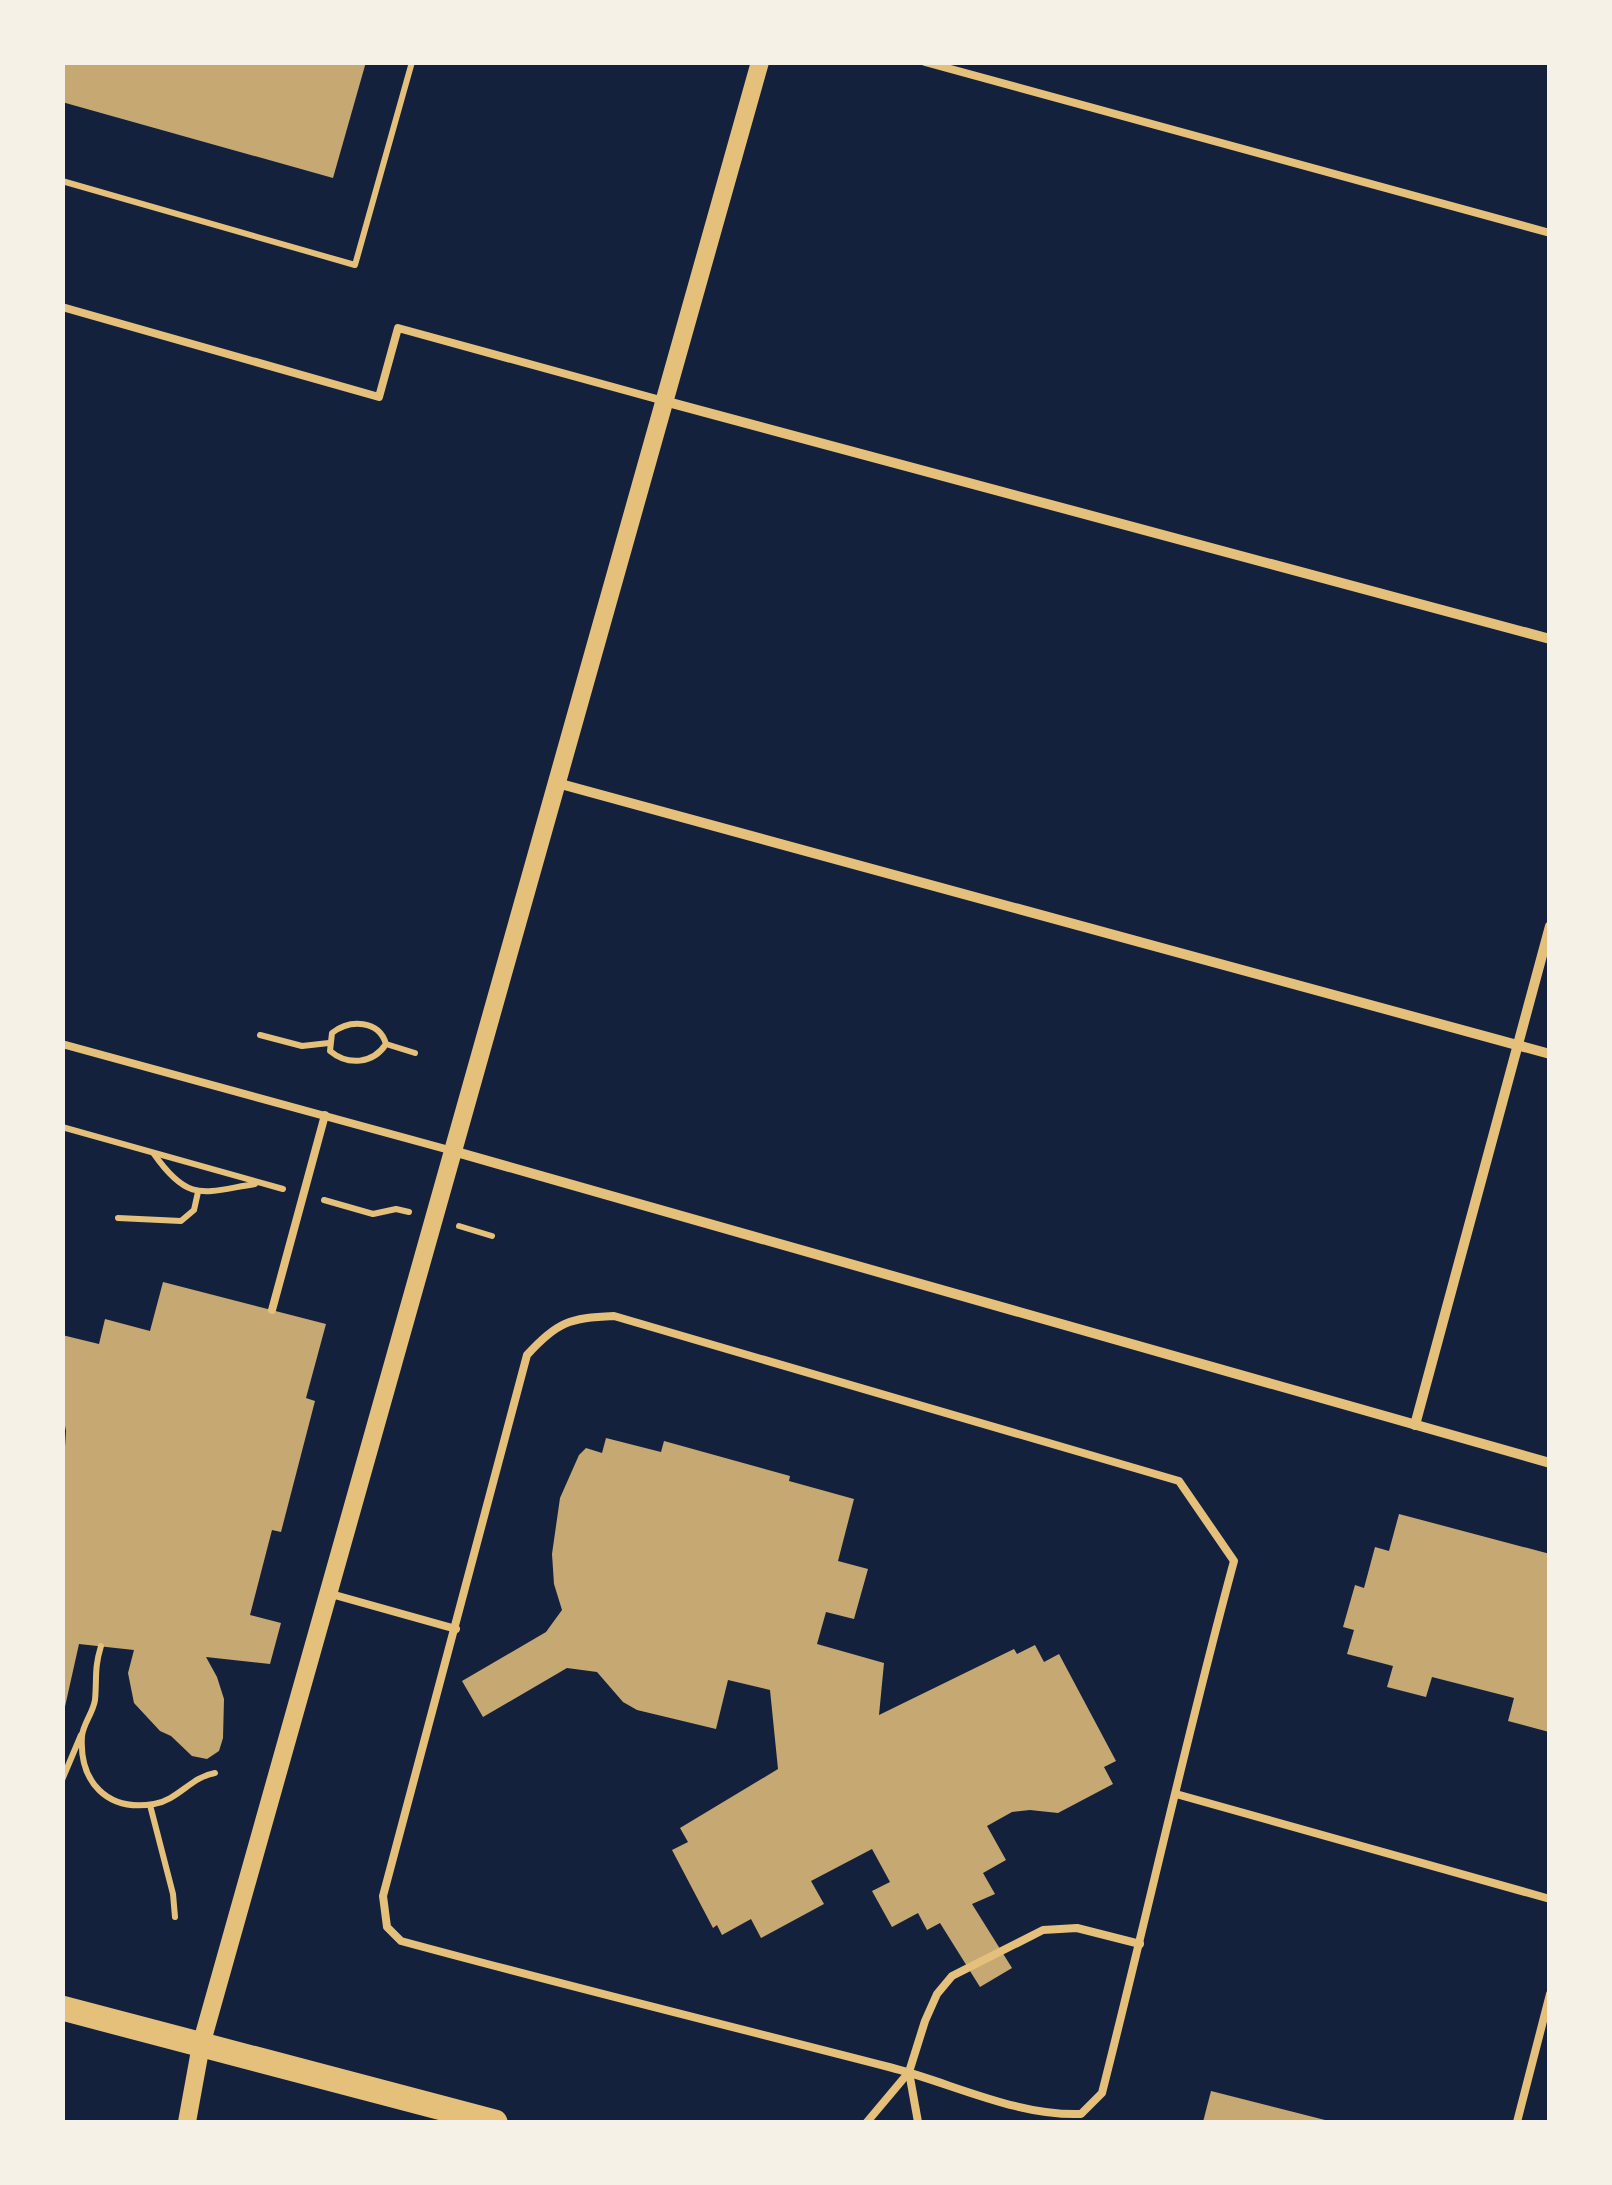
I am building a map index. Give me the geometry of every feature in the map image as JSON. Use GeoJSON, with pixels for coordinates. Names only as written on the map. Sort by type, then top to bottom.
{"type":"FeatureCollection","features":[{"type":"Feature","properties":{"kind":"main road"},"geometry":{"type":"LineString","coordinates":[[62,2008],[495,2122]]}},
{"type":"Feature","properties":{"kind":"street"},"geometry":{"type":"LineString","coordinates":[[187,2122],[201,2045],[760,62]]}},
{"type":"Feature","properties":{"kind":"street"},"geometry":{"type":"LineString","coordinates":[[664,401],[1550,640]]}},
{"type":"Feature","properties":{"kind":"street"},"geometry":{"type":"LineString","coordinates":[[556,783],[1550,1054]]}},
{"type":"Feature","properties":{"kind":"street"},"geometry":{"type":"LineString","coordinates":[[1415,1425],[1550,926]]}},
{"type":"Feature","properties":{"kind":"street"},"geometry":{"type":"LineString","coordinates":[[453,1151],[1550,1463]]}},
{"type":"Feature","properties":{"kind":"lane"},"geometry":{"type":"LineString","coordinates":[[926,62],[1550,233]]}},
{"type":"Feature","properties":{"kind":"lane"},"geometry":{"type":"LineString","coordinates":[[62,307],[380,397],[398,328],[664,401]]}},
{"type":"Feature","properties":{"kind":"lane"},"geometry":{"type":"LineString","coordinates":[[62,1044],[453,1151]]}},
{"type":"Feature","properties":{"kind":"lane"},"geometry":{"type":"LineString","coordinates":[[272,1310],[324,1115]]}},
{"type":"Feature","properties":{"kind":"lane"},"geometry":{"type":"LineString","coordinates":[[614,1316],[1179,1481],[1234,1561],[1176,1794],[1102,2093],[1081,2114],[1058,2115],[976,2095],[909,2072],[580,1990],[401,1940],[387,1927],[383,1896],[527,1355],[550,1330],[574,1318],[614,1316]]}},
{"type":"Feature","properties":{"kind":"lane"},"geometry":{"type":"LineString","coordinates":[[328,1593],[456,1629]]}},
{"type":"Feature","properties":{"kind":"lane"},"geometry":{"type":"LineString","coordinates":[[1176,1794],[1550,1899]]}},
{"type":"Feature","properties":{"kind":"lane"},"geometry":{"type":"LineString","coordinates":[[867,2122],[909,2072],[925,2021],[952,1976],[1043,1930],[1077,1928],[1140,1944]]}},
{"type":"Feature","properties":{"kind":"lane"},"geometry":{"type":"LineString","coordinates":[[1517,2122],[1550,1994]]}},
{"type":"Feature","properties":{"kind":"lane"},"geometry":{"type":"LineString","coordinates":[[909,2072],[918,2122]]}},
{"type":"Feature","properties":{"kind":"path"},"geometry":{"type":"LineString","coordinates":[[62,181],[355,265],[412,62]]}},
{"type":"Feature","properties":{"kind":"path"},"geometry":{"type":"LineString","coordinates":[[353,1023],[371,1025],[381,1031],[386,1044],[374,1056],[352,1062],[336,1057],[329,1043],[332,1033],[353,1023]]}},
{"type":"Feature","properties":{"kind":"path"},"geometry":{"type":"LineString","coordinates":[[260,1036],[302,1046],[329,1043]]}},
{"type":"Feature","properties":{"kind":"path"},"geometry":{"type":"LineString","coordinates":[[386,1044],[415,1053]]}},
{"type":"Feature","properties":{"kind":"path"},"geometry":{"type":"LineString","coordinates":[[62,1128],[373,1214],[396,1210],[492,1236]]}},
{"type":"Feature","properties":{"kind":"path"},"geometry":{"type":"LineString","coordinates":[[152,1152],[176,1180],[198,1192],[221,1192],[261,1182]]}},
{"type":"Feature","properties":{"kind":"path"},"geometry":{"type":"LineString","coordinates":[[118,1218],[181,1221],[194,1210],[198,1192]]}},
{"type":"Feature","properties":{"kind":"path"},"geometry":{"type":"LineString","coordinates":[[62,1780],[94,1702],[94,1670],[102,1646]]}},
{"type":"Feature","properties":{"kind":"path"},"geometry":{"type":"LineString","coordinates":[[82,1734],[92,1784],[100,1794],[114,1800],[150,1805],[215,1773]]}},
{"type":"Feature","properties":{"kind":"path"},"geometry":{"type":"LineString","coordinates":[[150,1805],[173,1894],[175,1918]]}},
{"type":"Feature","properties":{"kind":"building"},"geometry":{"type":"Polygon","coordinates":[[[62,62],[366,62],[333,178],[62,102],[62,62]]]}},
{"type":"Feature","properties":{"kind":"building"},"geometry":{"type":"Polygon","coordinates":[[[163,1282],[326,1324],[306,1398],[315,1401],[281,1532],[272,1530],[250,1615],[281,1623],[270,1664],[206,1657],[224,1699],[223,1738],[219,1751],[207,1759],[192,1756],[160,1731],[134,1703],[128,1673],[134,1650],[79,1644],[62,1720],[62,1493],[66,1431],[62,1410],[62,1335],[99,1344],[105,1319],[150,1331],[163,1282]]]}},
{"type":"Feature","properties":{"kind":"building"},"geometry":{"type":"Polygon","coordinates":[[[606,1438],[661,1452],[664,1441],[790,1476],[789,1481],[854,1499],[838,1561],[868,1569],[854,1619],[826,1612],[817,1644],[884,1663],[879,1715],[1014,1649],[1017,1654],[1035,1645],[1044,1662],[1059,1654],[1116,1761],[1104,1767],[1113,1784],[1058,1813],[1012,1812],[987,1826],[1006,1860],[983,1873],[995,1894],[972,1904],[1012,1968],[980,1987],[940,1923],[927,1930],[918,1913],[892,1927],[872,1891],[890,1882],[872,1849],[811,1881],[824,1904],[761,1938],[751,1919],[722,1935],[717,1925],[713,1928],[672,1850],[688,1842],[680,1828],[778,1769],[770,1690],[728,1680],[716,1729],[637,1710],[623,1702],[597,1672],[567,1668],[483,1717],[462,1681],[546,1632],[562,1610],[554,1584],[552,1554],[560,1498],[579,1455],[586,1448],[602,1453],[606,1438]]]}},
{"type":"Feature","properties":{"kind":"building"},"geometry":{"type":"Polygon","coordinates":[[[1399,1514],[1550,1554],[1549,1732],[1508,1721],[1514,1698],[1432,1677],[1426,1697],[1387,1687],[1393,1666],[1347,1654],[1354,1630],[1343,1627],[1355,1585],[1364,1588],[1375,1547],[1389,1551],[1399,1514]]]}},
{"type":"Feature","properties":{"kind":"building"},"geometry":{"type":"Polygon","coordinates":[[[1211,2091],[1329,2121],[1329,2122],[1203,2122],[1211,2091]]]}}]}
